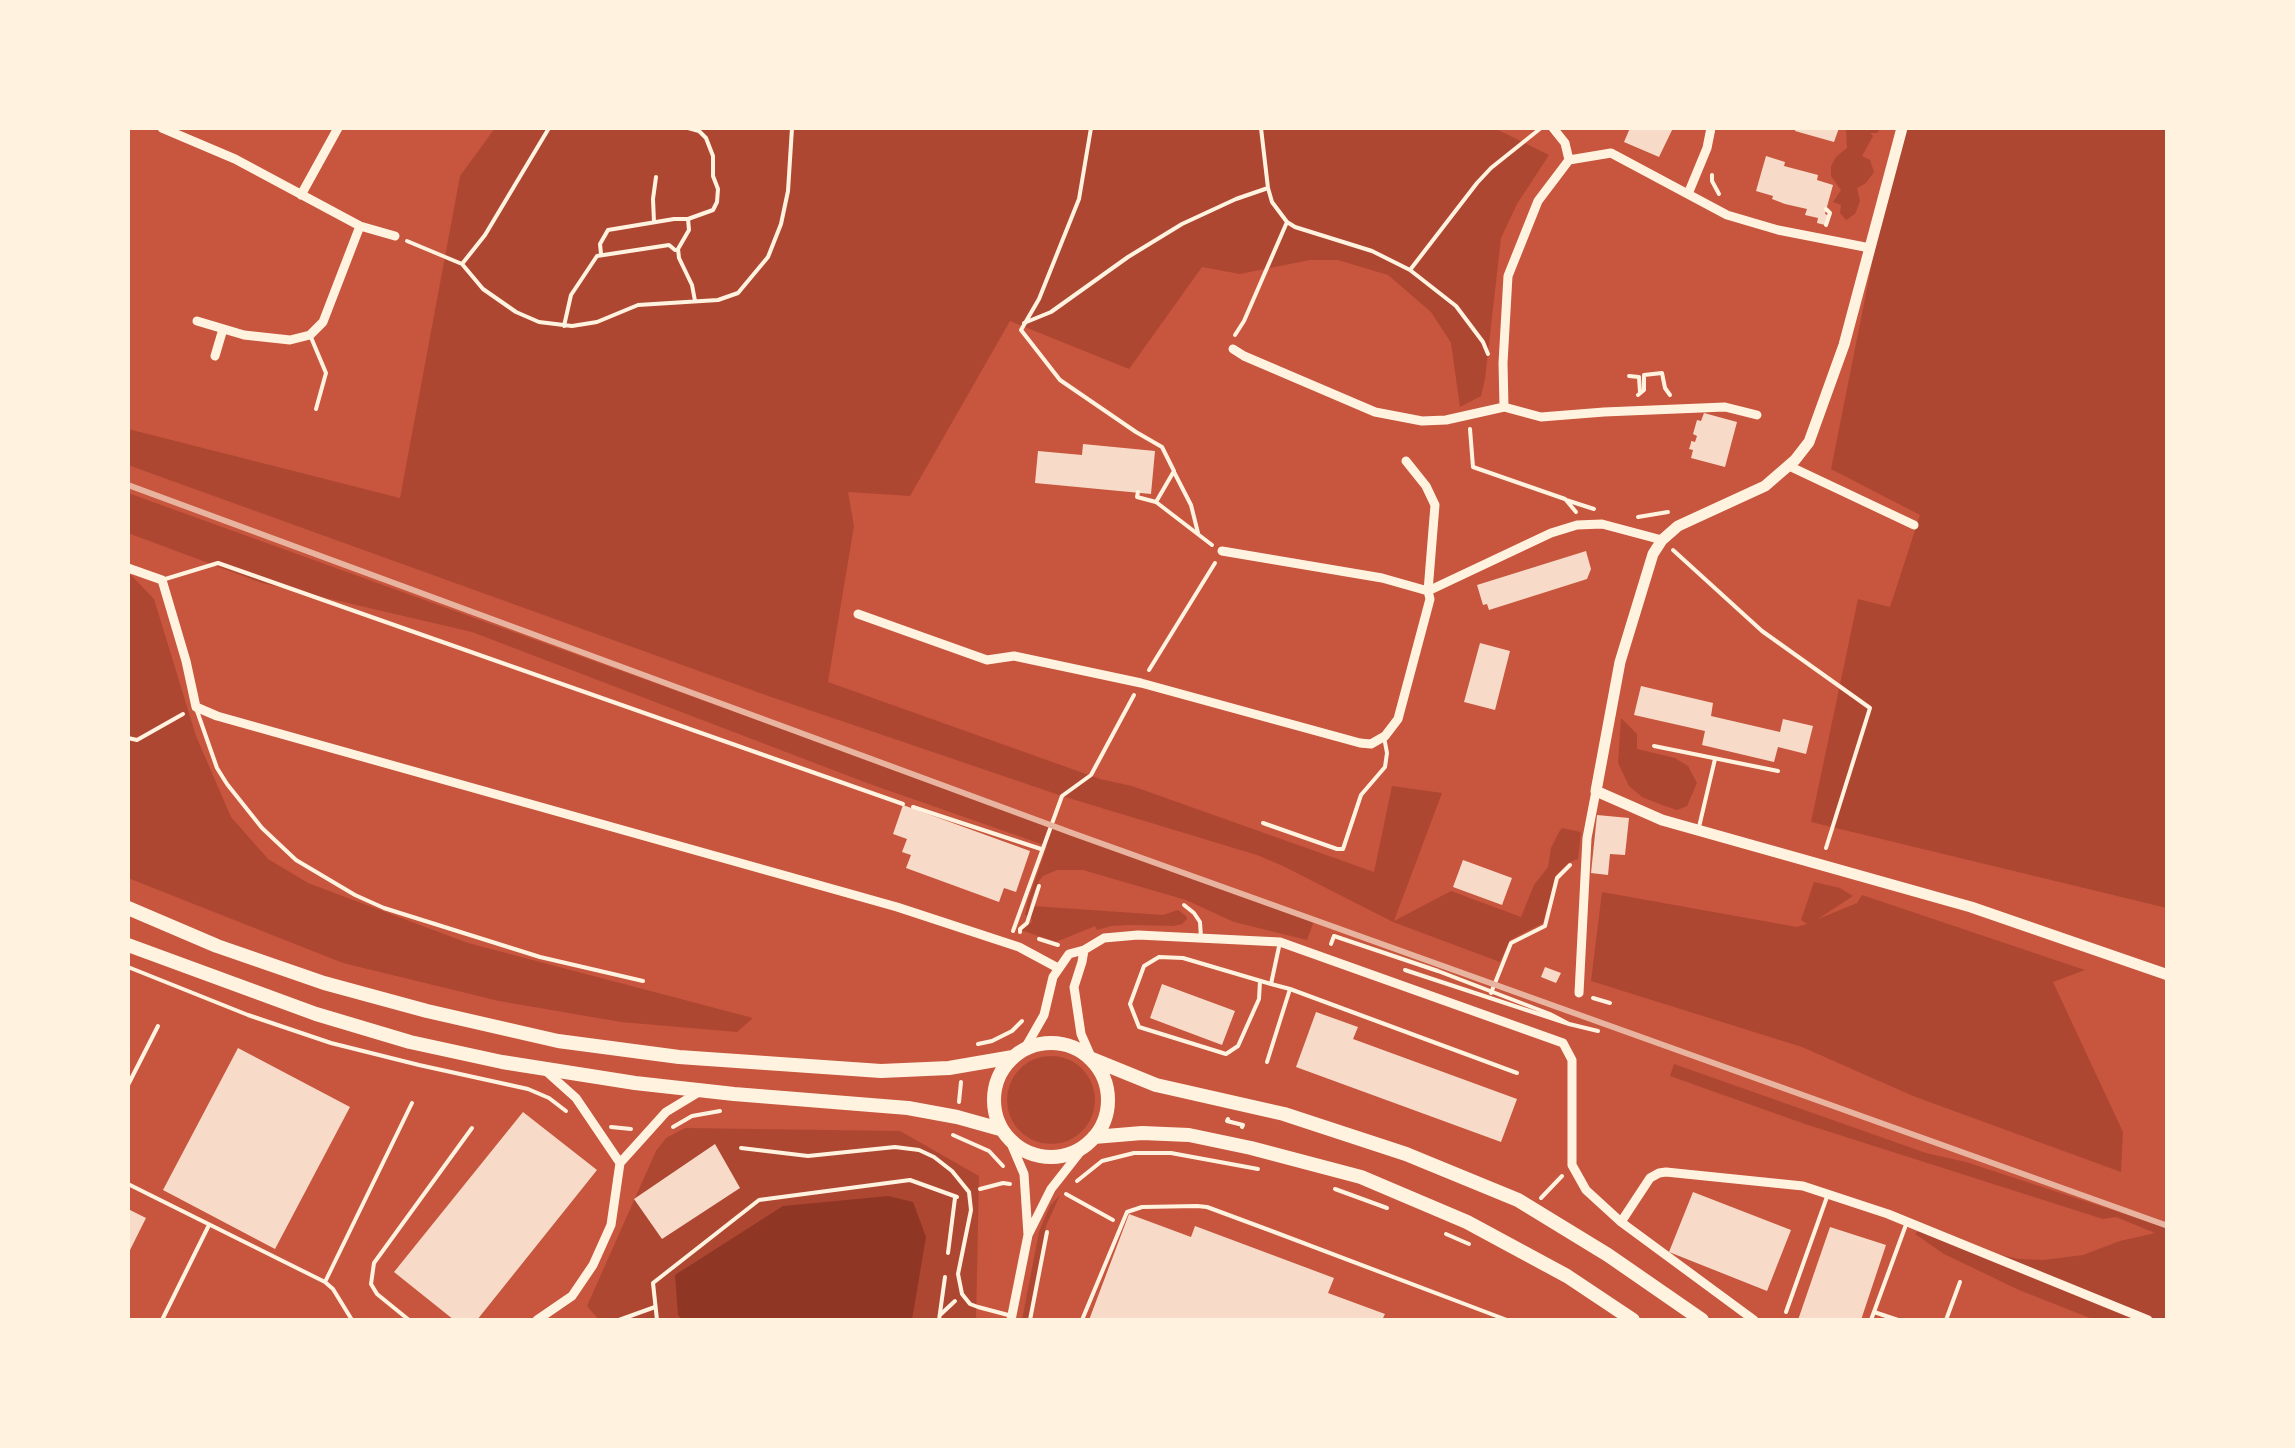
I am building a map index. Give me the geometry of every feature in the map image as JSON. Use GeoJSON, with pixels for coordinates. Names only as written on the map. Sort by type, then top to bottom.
{"type":"FeatureCollection","features":[{"type":"Feature","properties":{"kind":"main road"},"geometry":{"type":"LineString","coordinates":[[128,908],[217,946],[324,983],[558,1041],[678,1057],[881,1071],[949,1068],[1018,1054],[1038,1043],[1058,1042],[1156,1086],[1284,1114],[1406,1154],[1518,1200],[1702,1320]]}},
{"type":"Feature","properties":{"kind":"main road"},"geometry":{"type":"LineString","coordinates":[[128,945],[335,1020],[410,1042],[544,1070],[701,1091],[893,1106],[957,1117],[1005,1135],[1031,1153],[1054,1158],[1067,1156],[1089,1142],[1103,1122],[1109,1097],[1105,1080],[1092,1059]]}},
{"type":"Feature","properties":{"kind":"main road"},"geometry":{"type":"LineString","coordinates":[[1005,1135],[994,1092],[1000,1074],[1018,1054]]}},
{"type":"Feature","properties":{"kind":"main road"},"geometry":{"type":"LineString","coordinates":[[1089,1142],[1142,1133],[1189,1136],[1251,1148],[1361,1178],[1467,1222],[1566,1276],[1633,1320]]}},
{"type":"Feature","properties":{"kind":"street"},"geometry":{"type":"LineString","coordinates":[[162,128],[235,159],[360,226],[395,236]]}},
{"type":"Feature","properties":{"kind":"street"},"geometry":{"type":"LineString","coordinates":[[302,195],[338,128]]}},
{"type":"Feature","properties":{"kind":"street"},"geometry":{"type":"LineString","coordinates":[[1553,128],[1566,143],[1569,160]]}},
{"type":"Feature","properties":{"kind":"street"},"geometry":{"type":"LineString","coordinates":[[1688,194],[1708,148],[1711,128]]}},
{"type":"Feature","properties":{"kind":"street"},"geometry":{"type":"LineString","coordinates":[[1579,993],[1588,827],[1626,640],[1654,554],[1662,540],[1678,526],[1760,489],[1789,466],[1806,446],[1844,345],[1902,128]]}},
{"type":"Feature","properties":{"kind":"street"},"geometry":{"type":"LineString","coordinates":[[1504,407],[1502,363],[1508,276],[1538,202],[1569,160],[1611,153],[1727,216],[1870,248]]}},
{"type":"Feature","properties":{"kind":"street"},"geometry":{"type":"LineString","coordinates":[[197,322],[244,335],[290,340],[310,335],[323,322],[360,226]]}},
{"type":"Feature","properties":{"kind":"street"},"geometry":{"type":"LineString","coordinates":[[214,356],[222,329]]}},
{"type":"Feature","properties":{"kind":"street"},"geometry":{"type":"LineString","coordinates":[[1233,349],[1375,412],[1422,421],[1446,420],[1504,407],[1541,418],[1725,407],[1757,415]]}},
{"type":"Feature","properties":{"kind":"street"},"geometry":{"type":"LineString","coordinates":[[858,614],[987,660],[1014,656],[1371,744],[1384,737],[1398,720],[1430,599],[1435,505],[1406,461]]}},
{"type":"Feature","properties":{"kind":"street"},"geometry":{"type":"LineString","coordinates":[[1789,466],[1914,525]]}},
{"type":"Feature","properties":{"kind":"street"},"geometry":{"type":"LineString","coordinates":[[1222,551],[1382,578],[1428,591],[1551,534],[1584,524],[1602,524],[1662,540]]}},
{"type":"Feature","properties":{"kind":"street"},"geometry":{"type":"LineString","coordinates":[[128,568],[162,580],[196,707],[897,907],[1008,943],[1058,968]]}},
{"type":"Feature","properties":{"kind":"street"},"geometry":{"type":"LineString","coordinates":[[1596,791],[1662,820],[1971,907],[2168,975]]}},
{"type":"Feature","properties":{"kind":"street"},"geometry":{"type":"LineString","coordinates":[[1018,1054],[1042,1018],[1052,980],[1069,954],[1118,935],[1280,942],[1563,1042],[1572,1060],[1572,1165],[1590,1196],[1754,1320]]}},
{"type":"Feature","properties":{"kind":"street"},"geometry":{"type":"LineString","coordinates":[[1084,950],[1074,987],[1082,1034],[1092,1059]]}},
{"type":"Feature","properties":{"kind":"street"},"geometry":{"type":"LineString","coordinates":[[544,1070],[576,1098],[620,1163]]}},
{"type":"Feature","properties":{"kind":"street"},"geometry":{"type":"LineString","coordinates":[[537,1320],[572,1296],[593,1265],[610,1225],[620,1163],[666,1112],[701,1091]]}},
{"type":"Feature","properties":{"kind":"street"},"geometry":{"type":"LineString","coordinates":[[1005,1135],[1024,1174],[1028,1235]]}},
{"type":"Feature","properties":{"kind":"street"},"geometry":{"type":"LineString","coordinates":[[1011,1318],[1028,1235],[1051,1189],[1089,1142]]}},
{"type":"Feature","properties":{"kind":"street"},"geometry":{"type":"LineString","coordinates":[[1621,1222],[1650,1178],[1662,1173],[1803,1186],[1907,1222],[2148,1320]]}},
{"type":"Feature","properties":{"kind":"lane"},"geometry":{"type":"LineString","coordinates":[[310,335],[326,374],[316,409]]}},
{"type":"Feature","properties":{"kind":"lane"},"geometry":{"type":"LineString","coordinates":[[162,580],[218,563],[903,804]]}},
{"type":"Feature","properties":{"kind":"lane"},"geometry":{"type":"LineString","coordinates":[[196,707],[217,768],[227,784],[262,828],[296,860],[384,908],[540,957],[643,980]]}},
{"type":"Feature","properties":{"kind":"lane"},"geometry":{"type":"LineString","coordinates":[[1263,823],[1341,850],[1361,794],[1385,767],[1388,753],[1384,737]]}},
{"type":"Feature","properties":{"kind":"lane"},"geometry":{"type":"LineString","coordinates":[[1654,746],[1778,771]]}},
{"type":"Feature","properties":{"kind":"lane"},"geometry":{"type":"LineString","coordinates":[[1698,831],[1715,759]]}},
{"type":"Feature","properties":{"kind":"lane"},"geometry":{"type":"LineString","coordinates":[[1184,905],[1200,922],[1201,938]]}},
{"type":"Feature","properties":{"kind":"lane"},"geometry":{"type":"LineString","coordinates":[[1270,984],[1280,942]]}},
{"type":"Feature","properties":{"kind":"lane"},"geometry":{"type":"LineString","coordinates":[[1260,981],[1259,999],[1238,1046],[1226,1054],[1139,1027],[1130,1004],[1144,966],[1159,958],[1183,958],[1290,989],[1517,1073]]}},
{"type":"Feature","properties":{"kind":"lane"},"geometry":{"type":"LineString","coordinates":[[1267,1062],[1290,989]]}},
{"type":"Feature","properties":{"kind":"lane"},"geometry":{"type":"LineString","coordinates":[[128,1085],[158,1026]]}},
{"type":"Feature","properties":{"kind":"lane"},"geometry":{"type":"LineString","coordinates":[[325,1282],[412,1104]]}},
{"type":"Feature","properties":{"kind":"lane"},"geometry":{"type":"LineString","coordinates":[[408,1320],[376,1294],[372,1284],[374,1263],[472,1128]]}},
{"type":"Feature","properties":{"kind":"lane"},"geometry":{"type":"LineString","coordinates":[[742,1148],[808,1156],[895,1146],[927,1153],[943,1163],[969,1192],[971,1210],[958,1281],[962,1294],[970,1304],[1011,1318]]}},
{"type":"Feature","properties":{"kind":"lane"},"geometry":{"type":"LineString","coordinates":[[128,1184],[325,1282],[352,1320]]}},
{"type":"Feature","properties":{"kind":"lane"},"geometry":{"type":"LineString","coordinates":[[1786,1312],[1828,1194]]}},
{"type":"Feature","properties":{"kind":"lane"},"geometry":{"type":"LineString","coordinates":[[1082,1320],[1126,1213],[1134,1208],[1207,1207],[1507,1320]]}},
{"type":"Feature","properties":{"kind":"lane"},"geometry":{"type":"LineString","coordinates":[[1871,1320],[1907,1222]]}},
{"type":"Feature","properties":{"kind":"lane"},"geometry":{"type":"LineString","coordinates":[[162,1320],[210,1224]]}},
{"type":"Feature","properties":{"kind":"lane"},"geometry":{"type":"LineString","coordinates":[[1946,1320],[1960,1282]]}},
{"type":"Feature","properties":{"kind":"lane"},"geometry":{"type":"LineString","coordinates":[[1874,1312],[1898,1320]]}},
{"type":"Feature","properties":{"kind":"path"},"geometry":{"type":"LineString","coordinates":[[462,264],[485,235],[549,128]]}},
{"type":"Feature","properties":{"kind":"path"},"geometry":{"type":"LineString","coordinates":[[601,254],[600,242],[607,231],[688,219],[712,210],[718,193],[709,145],[703,134],[688,128]]}},
{"type":"Feature","properties":{"kind":"path"},"geometry":{"type":"LineString","coordinates":[[395,236],[462,264],[480,286],[516,312],[539,322],[564,326],[592,323],[638,305],[733,297],[770,253],[786,207],[792,128]]}},
{"type":"Feature","properties":{"kind":"path"},"geometry":{"type":"LineString","coordinates":[[1090,128],[1079,198],[1039,299],[1022,330],[1060,380],[1162,447],[1191,505],[1198,533]]}},
{"type":"Feature","properties":{"kind":"path"},"geometry":{"type":"LineString","coordinates":[[1261,128],[1272,202],[1288,222],[1372,251],[1410,270],[1456,306],[1483,342],[1491,361],[1502,363]]}},
{"type":"Feature","properties":{"kind":"path"},"geometry":{"type":"LineString","coordinates":[[1410,270],[1491,168],[1540,128]]}},
{"type":"Feature","properties":{"kind":"path"},"geometry":{"type":"LineString","coordinates":[[1716,166],[1712,181],[1721,196]]}},
{"type":"Feature","properties":{"kind":"path"},"geometry":{"type":"LineString","coordinates":[[654,222],[656,177]]}},
{"type":"Feature","properties":{"kind":"path"},"geometry":{"type":"LineString","coordinates":[[1024,323],[1051,312],[1182,224],[1268,188]]}},
{"type":"Feature","properties":{"kind":"path"},"geometry":{"type":"LineString","coordinates":[[678,252],[689,227],[688,219]]}},
{"type":"Feature","properties":{"kind":"path"},"geometry":{"type":"LineString","coordinates":[[1233,349],[1228,346],[1244,321],[1288,222]]}},
{"type":"Feature","properties":{"kind":"path"},"geometry":{"type":"LineString","coordinates":[[1815,227],[1831,231]]}},
{"type":"Feature","properties":{"kind":"path"},"geometry":{"type":"LineString","coordinates":[[564,326],[576,285],[595,258],[668,244],[685,236]]}},
{"type":"Feature","properties":{"kind":"path"},"geometry":{"type":"LineString","coordinates":[[668,244],[678,252],[695,300]]}},
{"type":"Feature","properties":{"kind":"path"},"geometry":{"type":"LineString","coordinates":[[1633,398],[1644,390],[1644,375],[1662,373],[1667,392],[1689,398],[1690,408]]}},
{"type":"Feature","properties":{"kind":"path"},"geometry":{"type":"LineString","coordinates":[[1629,376],[1639,377],[1640,393]]}},
{"type":"Feature","properties":{"kind":"path"},"geometry":{"type":"LineString","coordinates":[[1470,414],[1473,467],[1606,512]]}},
{"type":"Feature","properties":{"kind":"path"},"geometry":{"type":"LineString","coordinates":[[1156,502],[1174,471]]}},
{"type":"Feature","properties":{"kind":"path"},"geometry":{"type":"LineString","coordinates":[[1008,943],[1062,796],[1092,775],[1137,691],[1222,551],[1156,502],[1138,498],[1138,492]]}},
{"type":"Feature","properties":{"kind":"path"},"geometry":{"type":"LineString","coordinates":[[1566,500],[1584,524]]}},
{"type":"Feature","properties":{"kind":"path"},"geometry":{"type":"LineString","coordinates":[[1632,517],[1680,508]]}},
{"type":"Feature","properties":{"kind":"path"},"geometry":{"type":"LineString","coordinates":[[1662,540],[1762,631],[1870,708],[1827,843]]}},
{"type":"Feature","properties":{"kind":"path"},"geometry":{"type":"LineString","coordinates":[[128,738],[137,740],[196,707]]}},
{"type":"Feature","properties":{"kind":"path"},"geometry":{"type":"LineString","coordinates":[[903,804],[1042,849]]}},
{"type":"Feature","properties":{"kind":"path"},"geometry":{"type":"LineString","coordinates":[[1490,997],[1511,942],[1545,926],[1559,874],[1586,859]]}},
{"type":"Feature","properties":{"kind":"path"},"geometry":{"type":"LineString","coordinates":[[1039,886],[1027,923],[1019,932],[1054,945],[1062,944]]}},
{"type":"Feature","properties":{"kind":"path"},"geometry":{"type":"LineString","coordinates":[[1330,945],[1334,936],[1438,971],[1569,1024]]}},
{"type":"Feature","properties":{"kind":"path"},"geometry":{"type":"LineString","coordinates":[[1401,968],[1598,1031]]}},
{"type":"Feature","properties":{"kind":"path"},"geometry":{"type":"LineString","coordinates":[[1579,993],[1610,1003]]}},
{"type":"Feature","properties":{"kind":"path"},"geometry":{"type":"LineString","coordinates":[[965,1048],[992,1041],[1024,1020]]}},
{"type":"Feature","properties":{"kind":"path"},"geometry":{"type":"LineString","coordinates":[[959,1102],[961,1082]]}},
{"type":"Feature","properties":{"kind":"path"},"geometry":{"type":"LineString","coordinates":[[517,1088],[550,1098],[564,1110]]}},
{"type":"Feature","properties":{"kind":"path"},"geometry":{"type":"LineString","coordinates":[[662,1134],[692,1116],[721,1110]]}},
{"type":"Feature","properties":{"kind":"path"},"geometry":{"type":"LineString","coordinates":[[1229,1116],[1227,1122],[1242,1126],[1241,1133]]}},
{"type":"Feature","properties":{"kind":"path"},"geometry":{"type":"LineString","coordinates":[[607,1126],[640,1130]]}},
{"type":"Feature","properties":{"kind":"path"},"geometry":{"type":"LineString","coordinates":[[657,1320],[653,1283],[759,1200],[910,1180],[956,1198],[1003,1182],[1011,1184],[995,1156],[950,1134]]}},
{"type":"Feature","properties":{"kind":"path"},"geometry":{"type":"LineString","coordinates":[[1061,1202],[1102,1161],[1127,1154],[1173,1153],[1261,1170]]}},
{"type":"Feature","properties":{"kind":"path"},"geometry":{"type":"LineString","coordinates":[[1531,1208],[1572,1165]]}},
{"type":"Feature","properties":{"kind":"path"},"geometry":{"type":"LineString","coordinates":[[1332,1189],[1398,1213]]}},
{"type":"Feature","properties":{"kind":"path"},"geometry":{"type":"LineString","coordinates":[[1067,1193],[1122,1223]]}},
{"type":"Feature","properties":{"kind":"path"},"geometry":{"type":"LineString","coordinates":[[1030,1320],[1050,1224]]}},
{"type":"Feature","properties":{"kind":"path"},"geometry":{"type":"LineString","coordinates":[[1446,1234],[1482,1250]]}},
{"type":"Feature","properties":{"kind":"path"},"geometry":{"type":"LineString","coordinates":[[940,1315],[962,1294]]}},
{"type":"Feature","properties":{"kind":"path"},"geometry":{"type":"LineString","coordinates":[[618,1320],[654,1307]]}},
{"type":"Feature","properties":{"kind":"shaded area"},"geometry":{"type":"Polygon","coordinates":[[[495,128],[1494,128],[1549,155],[1517,204],[1501,238],[1481,396],[1460,407],[1451,343],[1431,312],[1388,275],[1338,260],[1310,260],[1240,274],[1202,267],[1129,369],[1010,321],[910,496],[848,492],[854,526],[828,682],[1374,872],[1392,786],[1442,793],[1394,921],[1451,891],[1521,917],[1534,885],[1548,867],[1559,832],[1562,828],[1581,832],[1578,859],[1556,875],[1543,923],[1510,940],[1500,962],[1393,922],[1257,855],[1062,796],[771,697],[128,465],[128,429],[400,498],[460,176],[495,128]]]}},
{"type":"Feature","properties":{"kind":"shaded area"},"geometry":{"type":"Polygon","coordinates":[[[1846,128],[1881,128],[1870,133],[1873,136],[1862,156],[1870,160],[1874,172],[1857,188],[1860,201],[1855,214],[1846,220],[1840,213],[1841,205],[1833,202],[1841,190],[1831,176],[1831,166],[1847,148],[1846,128]]]}},
{"type":"Feature","properties":{"kind":"shaded area"},"geometry":{"type":"Polygon","coordinates":[[[1899,128],[2167,128],[2167,908],[1811,822],[1858,599],[1890,607],[1920,515],[1831,469],[1899,128]]]}},
{"type":"Feature","properties":{"kind":"shaded area"},"geometry":{"type":"Polygon","coordinates":[[[128,493],[1314,921],[1307,940],[1234,922],[1186,900],[1083,870],[1057,870],[1043,876],[1028,916],[1025,915],[1047,846],[867,783],[472,632],[262,583],[128,533],[128,493]]]}},
{"type":"Feature","properties":{"kind":"shaded area"},"geometry":{"type":"Polygon","coordinates":[[[128,574],[154,599],[196,736],[231,817],[268,859],[308,883],[468,943],[753,1018],[737,1032],[621,1022],[499,1001],[343,963],[128,878],[128,574]]]}},
{"type":"Feature","properties":{"kind":"shaded area"},"geometry":{"type":"Polygon","coordinates":[[[1621,718],[1637,734],[1637,749],[1675,758],[1688,766],[1697,783],[1687,806],[1677,810],[1662,805],[1642,797],[1629,786],[1618,763],[1621,718]]]}},
{"type":"Feature","properties":{"kind":"shaded area"},"geometry":{"type":"Polygon","coordinates":[[[1814,882],[1840,888],[1853,896],[1818,919],[1857,903],[1862,895],[2085,970],[2053,982],[2123,1132],[2121,1172],[1913,1096],[1802,1047],[1591,981],[1602,892],[1797,927],[1807,924],[1801,920],[1814,882]]]}},
{"type":"Feature","properties":{"kind":"shaded area"},"geometry":{"type":"Polygon","coordinates":[[[1033,906],[1163,915],[1178,910],[1187,919],[1173,926],[1111,926],[1097,930],[1095,926],[1056,942],[1021,930],[1032,922],[1033,906]]]}},
{"type":"Feature","properties":{"kind":"shaded area"},"geometry":{"type":"Polygon","coordinates":[[[1051,1056],[1076,1063],[1088,1075],[1095,1100],[1088,1125],[1076,1137],[1051,1144],[1026,1137],[1014,1125],[1007,1100],[1014,1075],[1026,1063],[1051,1056]]]}},
{"type":"Feature","properties":{"kind":"shaded area"},"geometry":{"type":"Polygon","coordinates":[[[1674,1064],[1926,1153],[1966,1162],[2167,1228],[2167,1320],[2095,1320],[2019,1290],[1944,1254],[1915,1234],[1923,1226],[1990,1253],[2043,1260],[2083,1255],[2155,1233],[2116,1217],[2103,1219],[1805,1124],[1670,1076],[1674,1064]]]}},
{"type":"Feature","properties":{"kind":"shaded area"},"geometry":{"type":"Polygon","coordinates":[[[685,1128],[900,1131],[979,1176],[976,1320],[599,1320],[587,1306],[656,1151],[666,1138],[685,1128]]]}},
{"type":"Feature","properties":{"kind":"shaded area"},"geometry":{"type":"Polygon","coordinates":[[[1060,1195],[1046,1226],[1028,1320],[1022,1320],[1039,1232],[1050,1206],[1060,1195]]]}},
{"type":"Feature","properties":{"kind":"shaded area"},"geometry":{"type":"Polygon","coordinates":[[[888,1196],[913,1202],[926,1237],[912,1320],[682,1320],[678,1315],[675,1275],[783,1206],[888,1196]]]}},
{"type":"Feature","properties":{"kind":"building"},"geometry":{"type":"Polygon","coordinates":[[[1630,128],[1673,128],[1659,157],[1624,142],[1630,128]]]}},
{"type":"Feature","properties":{"kind":"building"},"geometry":{"type":"Polygon","coordinates":[[[1839,128],[1834,142],[1795,131],[1839,128]]]}},
{"type":"Feature","properties":{"kind":"building"},"geometry":{"type":"Polygon","coordinates":[[[1766,156],[1785,162],[1784,166],[1818,175],[1817,180],[1833,185],[1825,225],[1817,223],[1818,218],[1805,215],[1807,209],[1756,191],[1766,156]]]}},
{"type":"Feature","properties":{"kind":"building"},"geometry":{"type":"Polygon","coordinates":[[[1704,413],[1737,422],[1725,467],[1691,458],[1693,450],[1689,449],[1697,436],[1693,434],[1697,420],[1701,421],[1704,413]]]}},
{"type":"Feature","properties":{"kind":"building"},"geometry":{"type":"Polygon","coordinates":[[[1083,444],[1155,451],[1151,494],[1035,483],[1038,451],[1082,455],[1083,444]]]}},
{"type":"Feature","properties":{"kind":"building"},"geometry":{"type":"Polygon","coordinates":[[[1586,551],[1591,569],[1587,579],[1489,610],[1487,604],[1483,605],[1477,585],[1586,551]]]}},
{"type":"Feature","properties":{"kind":"building"},"geometry":{"type":"Polygon","coordinates":[[[1480,643],[1510,651],[1495,710],[1464,702],[1480,643]]]}},
{"type":"Feature","properties":{"kind":"building"},"geometry":{"type":"Polygon","coordinates":[[[1641,686],[1713,703],[1711,716],[1780,732],[1783,719],[1813,726],[1806,754],[1778,747],[1774,762],[1702,745],[1705,731],[1634,715],[1641,686]]]}},
{"type":"Feature","properties":{"kind":"building"},"geometry":{"type":"Polygon","coordinates":[[[903,805],[1030,851],[1016,892],[1004,888],[999,902],[906,868],[911,855],[902,852],[907,839],[893,834],[903,805]]]}},
{"type":"Feature","properties":{"kind":"building"},"geometry":{"type":"Polygon","coordinates":[[[1597,815],[1629,818],[1625,855],[1610,854],[1608,875],[1591,873],[1597,815]]]}},
{"type":"Feature","properties":{"kind":"building"},"geometry":{"type":"Polygon","coordinates":[[[1463,860],[1512,878],[1502,905],[1453,887],[1463,860]]]}},
{"type":"Feature","properties":{"kind":"building"},"geometry":{"type":"Polygon","coordinates":[[[1545,967],[1561,973],[1556,983],[1541,977],[1545,967]]]}},
{"type":"Feature","properties":{"kind":"building"},"geometry":{"type":"Polygon","coordinates":[[[1162,984],[1235,1011],[1222,1045],[1150,1018],[1162,984]]]}},
{"type":"Feature","properties":{"kind":"building"},"geometry":{"type":"Polygon","coordinates":[[[1316,1012],[1358,1027],[1353,1039],[1517,1099],[1501,1142],[1296,1067],[1316,1012]]]}},
{"type":"Feature","properties":{"kind":"building"},"geometry":{"type":"Polygon","coordinates":[[[238,1048],[350,1107],[275,1249],[163,1190],[238,1048]]]}},
{"type":"Feature","properties":{"kind":"building"},"geometry":{"type":"Polygon","coordinates":[[[523,1112],[597,1170],[477,1320],[454,1320],[394,1272],[523,1112]]]}},
{"type":"Feature","properties":{"kind":"building"},"geometry":{"type":"Polygon","coordinates":[[[715,1144],[740,1188],[662,1239],[634,1199],[715,1144]]]}},
{"type":"Feature","properties":{"kind":"building"},"geometry":{"type":"Polygon","coordinates":[[[1693,1192],[1791,1230],[1767,1291],[1669,1252],[1693,1192]]]}},
{"type":"Feature","properties":{"kind":"building"},"geometry":{"type":"Polygon","coordinates":[[[128,1209],[146,1218],[128,1254],[128,1209]]]}},
{"type":"Feature","properties":{"kind":"building"},"geometry":{"type":"Polygon","coordinates":[[[1129,1214],[1191,1237],[1195,1226],[1334,1278],[1328,1293],[1385,1314],[1382,1320],[1089,1320],[1129,1214]]]}},
{"type":"Feature","properties":{"kind":"building"},"geometry":{"type":"Polygon","coordinates":[[[1830,1227],[1886,1245],[1861,1320],[1798,1320],[1830,1227]]]}},
{"type":"Feature","properties":{"kind":"railway"},"geometry":{"type":"LineString","coordinates":[[128,485],[1072,833],[2168,1226]]}}]}
